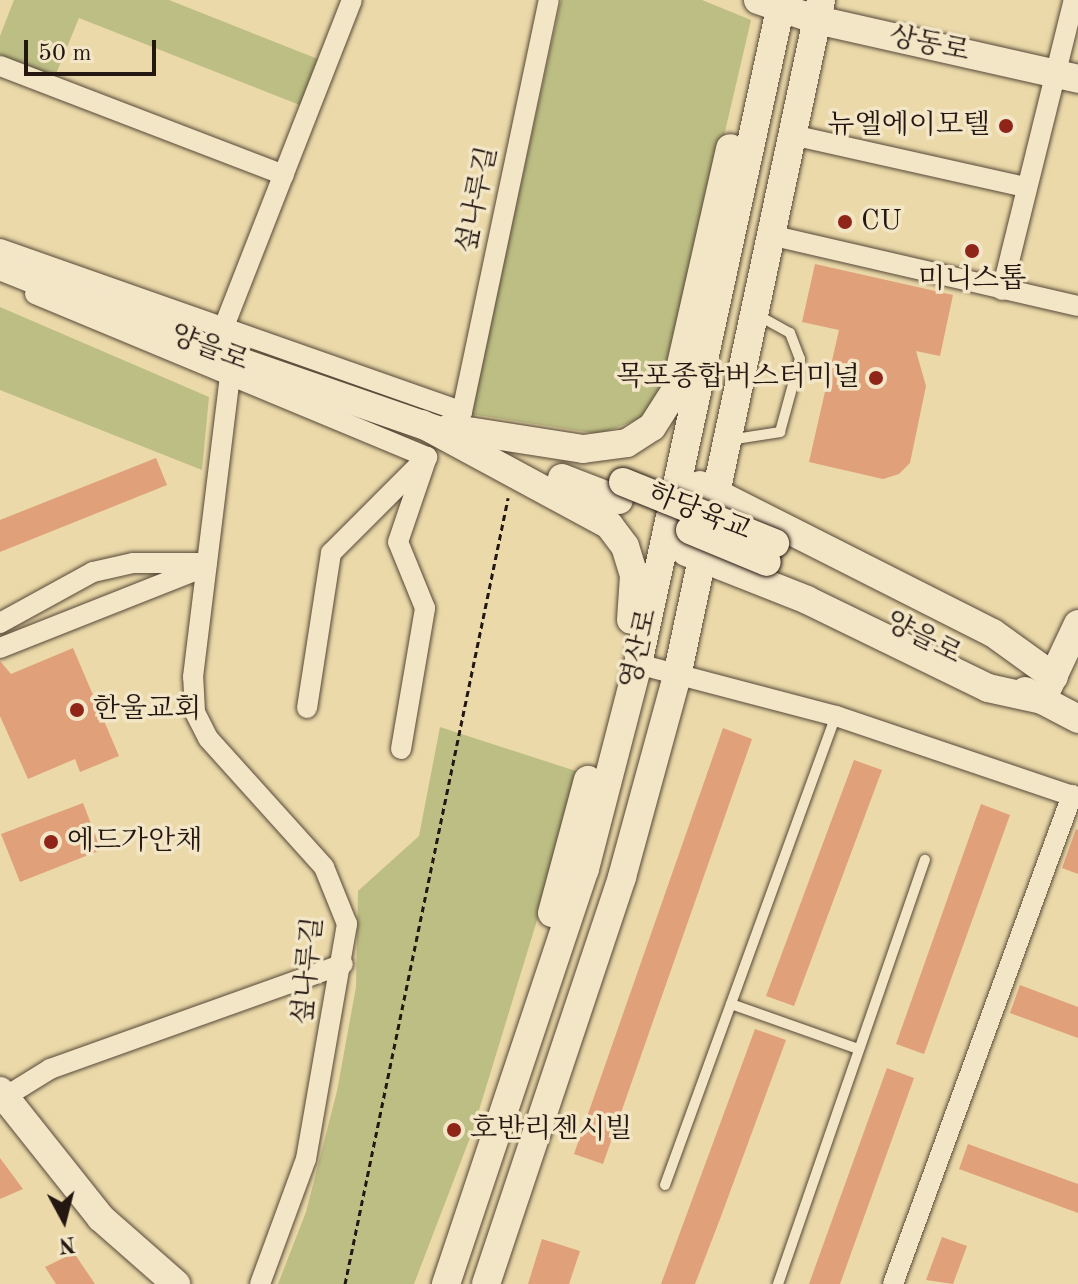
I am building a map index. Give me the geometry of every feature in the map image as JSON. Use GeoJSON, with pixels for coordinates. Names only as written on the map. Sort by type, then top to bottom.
{"type":"FeatureCollection","features":[{"type":"Feature","properties":{"kind":"street"},"geometry":{"type":"LineString","coordinates":[[231,369],[223,329],[352,0]]}},
{"type":"Feature","properties":{"kind":"street","name":"섶나루길"},"geometry":{"type":"LineString","coordinates":[[223,329],[462,412],[549,0]]}},
{"type":"Feature","properties":{"kind":"street"},"geometry":{"type":"LineString","coordinates":[[1002,290],[1024,187],[1067,76],[1074,0]]}},
{"type":"Feature","properties":{"kind":"street"},"geometry":{"type":"LineString","coordinates":[[422,424],[598,449],[634,439],[661,417],[675,391],[745,86],[773,3]]}},
{"type":"Feature","properties":{"kind":"street","name":"상동로"},"geometry":{"type":"LineString","coordinates":[[773,3],[819,10],[1067,76]]}},
{"type":"Feature","properties":{"kind":"street","name":"영산로"},"geometry":{"type":"LineString","coordinates":[[446,1284],[585,869],[638,664],[773,3]]}},
{"type":"Feature","properties":{"kind":"street","name":"영산로"},"geometry":{"type":"LineString","coordinates":[[486,1284],[622,877],[677,676],[819,10]]}},
{"type":"Feature","properties":{"kind":"street"},"geometry":{"type":"LineString","coordinates":[[0,66],[284,175]]}},
{"type":"Feature","properties":{"kind":"street"},"geometry":{"type":"LineString","coordinates":[[792,135],[1024,187]]}},
{"type":"Feature","properties":{"kind":"street"},"geometry":{"type":"LineString","coordinates":[[770,235],[1078,306]]}},
{"type":"Feature","properties":{"kind":"street"},"geometry":{"type":"LineString","coordinates":[[0,249],[223,329]]}},
{"type":"Feature","properties":{"kind":"street","name":"양을로"},"geometry":{"type":"LineString","coordinates":[[0,266],[231,369],[422,424],[621,491]]}},
{"type":"Feature","properties":{"kind":"street"},"geometry":{"type":"LineString","coordinates":[[0,275],[231,369],[427,457]]}},
{"type":"Feature","properties":{"kind":"street","name":"섶나루길"},"geometry":{"type":"LineString","coordinates":[[231,369],[206,565],[195,712],[208,738],[337,888],[347,924],[343,964],[306,1159],[260,1284]]}},
{"type":"Feature","properties":{"kind":"street"},"geometry":{"type":"LineString","coordinates":[[422,424],[513,470],[609,525],[625,546],[635,593],[467,1228]]}},
{"type":"Feature","properties":{"kind":"street"},"geometry":{"type":"LineString","coordinates":[[307,708],[331,553],[427,457]]}},
{"type":"Feature","properties":{"kind":"street"},"geometry":{"type":"LineString","coordinates":[[401,749],[425,608],[398,542],[427,457]]}},
{"type":"Feature","properties":{"kind":"street"},"geometry":{"type":"LineString","coordinates":[[678,475],[993,633],[1058,688]]}},
{"type":"Feature","properties":{"kind":"street","name":"하당육교"},"geometry":{"type":"LineString","coordinates":[[621,491],[771,553]]}},
{"type":"Feature","properties":{"kind":"street"},"geometry":{"type":"LineString","coordinates":[[664,543],[988,688],[1058,688]]}},
{"type":"Feature","properties":{"kind":"street","name":"양을로"},"geometry":{"type":"LineString","coordinates":[[771,553],[1058,688],[1078,719]]}},
{"type":"Feature","properties":{"kind":"street"},"geometry":{"type":"LineString","coordinates":[[0,623],[93,572],[133,563],[206,565]]}},
{"type":"Feature","properties":{"kind":"street"},"geometry":{"type":"LineString","coordinates":[[0,648],[206,565]]}},
{"type":"Feature","properties":{"kind":"street"},"geometry":{"type":"LineString","coordinates":[[1058,688],[1078,624]]}},
{"type":"Feature","properties":{"kind":"street"},"geometry":{"type":"LineString","coordinates":[[638,664],[836,716],[1075,796],[893,1284]]}},
{"type":"Feature","properties":{"kind":"street"},"geometry":{"type":"LineString","coordinates":[[176,1284],[101,1218],[2,1096],[50,1069],[343,964]]}},
{"type":"Feature","properties":{"kind":"lane"},"geometry":{"type":"LineString","coordinates":[[727,440],[780,432],[800,359],[790,333],[754,313]]}},
{"type":"Feature","properties":{"kind":"lane"},"geometry":{"type":"LineString","coordinates":[[665,1185],[836,716]]}},
{"type":"Feature","properties":{"kind":"lane"},"geometry":{"type":"LineString","coordinates":[[778,1284],[925,860]]}},
{"type":"Feature","properties":{"kind":"lane"},"geometry":{"type":"LineString","coordinates":[[731,1004],[858,1049]]}},
{"type":"Feature","properties":{"kind":"path"},"geometry":{"type":"LineString","coordinates":[[345,1284],[513,470]]}},
{"type":"Feature","properties":{"kind":"green space"},"geometry":{"type":"Polygon","coordinates":[[[14,0],[169,0],[328,63],[310,109],[79,18],[51,86],[0,66],[0,36],[14,0]]]}},
{"type":"Feature","properties":{"kind":"green space"},"geometry":{"type":"Polygon","coordinates":[[[561,0],[702,0],[751,20],[666,385],[642,418],[599,434],[471,414],[561,0]]]}},
{"type":"Feature","properties":{"kind":"green space"},"geometry":{"type":"Polygon","coordinates":[[[0,307],[209,397],[202,470],[0,390],[0,307]]]}},
{"type":"Feature","properties":{"kind":"green space"},"geometry":{"type":"Polygon","coordinates":[[[440,727],[582,773],[473,1130],[414,1284],[278,1284],[306,1212],[337,1091],[356,987],[358,891],[419,836],[440,727]]]}},
{"type":"Feature","properties":{"kind":"building","name":"목포종합버스터미널"},"geometry":{"type":"Polygon","coordinates":[[[815,264],[953,295],[940,356],[916,351],[926,386],[910,463],[899,474],[883,479],[809,462],[839,330],[802,322],[815,264]]]}},
{"type":"Feature","properties":{"kind":"building"},"geometry":{"type":"Polygon","coordinates":[[[156,458],[167,485],[0,552],[0,520],[156,458]]]}},
{"type":"Feature","properties":{"kind":"building"},"geometry":{"type":"Polygon","coordinates":[[[73,648],[119,756],[80,772],[75,759],[28,779],[0,716],[0,661],[11,674],[73,648]]]}},
{"type":"Feature","properties":{"kind":"building"},"geometry":{"type":"Polygon","coordinates":[[[723,728],[752,739],[603,1164],[574,1154],[723,728]]]}},
{"type":"Feature","properties":{"kind":"building"},"geometry":{"type":"Polygon","coordinates":[[[854,760],[882,770],[794,1006],[766,996],[854,760]]]}},
{"type":"Feature","properties":{"kind":"building","name":"에드가안채"},"geometry":{"type":"Polygon","coordinates":[[[83,803],[101,850],[20,882],[1,834],[83,803]]]}},
{"type":"Feature","properties":{"kind":"building"},"geometry":{"type":"Polygon","coordinates":[[[981,804],[1010,815],[924,1054],[896,1044],[981,804]]]}},
{"type":"Feature","properties":{"kind":"building"},"geometry":{"type":"Polygon","coordinates":[[[1078,830],[1078,874],[1062,868],[1078,830]]]}},
{"type":"Feature","properties":{"kind":"building"},"geometry":{"type":"Polygon","coordinates":[[[1020,985],[1078,1007],[1078,1038],[1010,1013],[1020,985]]]}},
{"type":"Feature","properties":{"kind":"building"},"geometry":{"type":"Polygon","coordinates":[[[755,1029],[786,1040],[695,1284],[661,1284],[755,1029]]]}},
{"type":"Feature","properties":{"kind":"building"},"geometry":{"type":"Polygon","coordinates":[[[887,1068],[914,1078],[840,1284],[809,1284],[887,1068]]]}},
{"type":"Feature","properties":{"kind":"building"},"geometry":{"type":"Polygon","coordinates":[[[968,1144],[1078,1184],[1078,1213],[959,1169],[968,1144]]]}},
{"type":"Feature","properties":{"kind":"building"},"geometry":{"type":"Polygon","coordinates":[[[0,1158],[23,1189],[0,1199],[0,1158]]]}},
{"type":"Feature","properties":{"kind":"building"},"geometry":{"type":"Polygon","coordinates":[[[942,1237],[967,1246],[953,1284],[926,1280],[942,1237]]]}},
{"type":"Feature","properties":{"kind":"building"},"geometry":{"type":"Polygon","coordinates":[[[542,1239],[580,1251],[569,1284],[528,1284],[542,1239]]]}},
{"type":"Feature","properties":{"kind":"building"},"geometry":{"type":"Polygon","coordinates":[[[74,1253],[95,1284],[56,1284],[45,1267],[74,1253]]]}},
{"type":"Feature","properties":{"kind":"place","name":"뉴엘에이모텔"},"geometry":{"type":"Point","coordinates":[1006,126]}},
{"type":"Feature","properties":{"kind":"place","name":"CU"},"geometry":{"type":"Point","coordinates":[845,222]}},
{"type":"Feature","properties":{"kind":"place","name":"미니스톱"},"geometry":{"type":"Point","coordinates":[972,251]}},
{"type":"Feature","properties":{"kind":"place","name":"목포종합버스터미널"},"geometry":{"type":"Point","coordinates":[876,378]}},
{"type":"Feature","properties":{"kind":"place","name":"한울교회"},"geometry":{"type":"Point","coordinates":[77,710]}},
{"type":"Feature","properties":{"kind":"place","name":"에드가안채"},"geometry":{"type":"Point","coordinates":[51,842]}},
{"type":"Feature","properties":{"kind":"place","name":"호반리젠시빌"},"geometry":{"type":"Point","coordinates":[454,1130]}}]}
